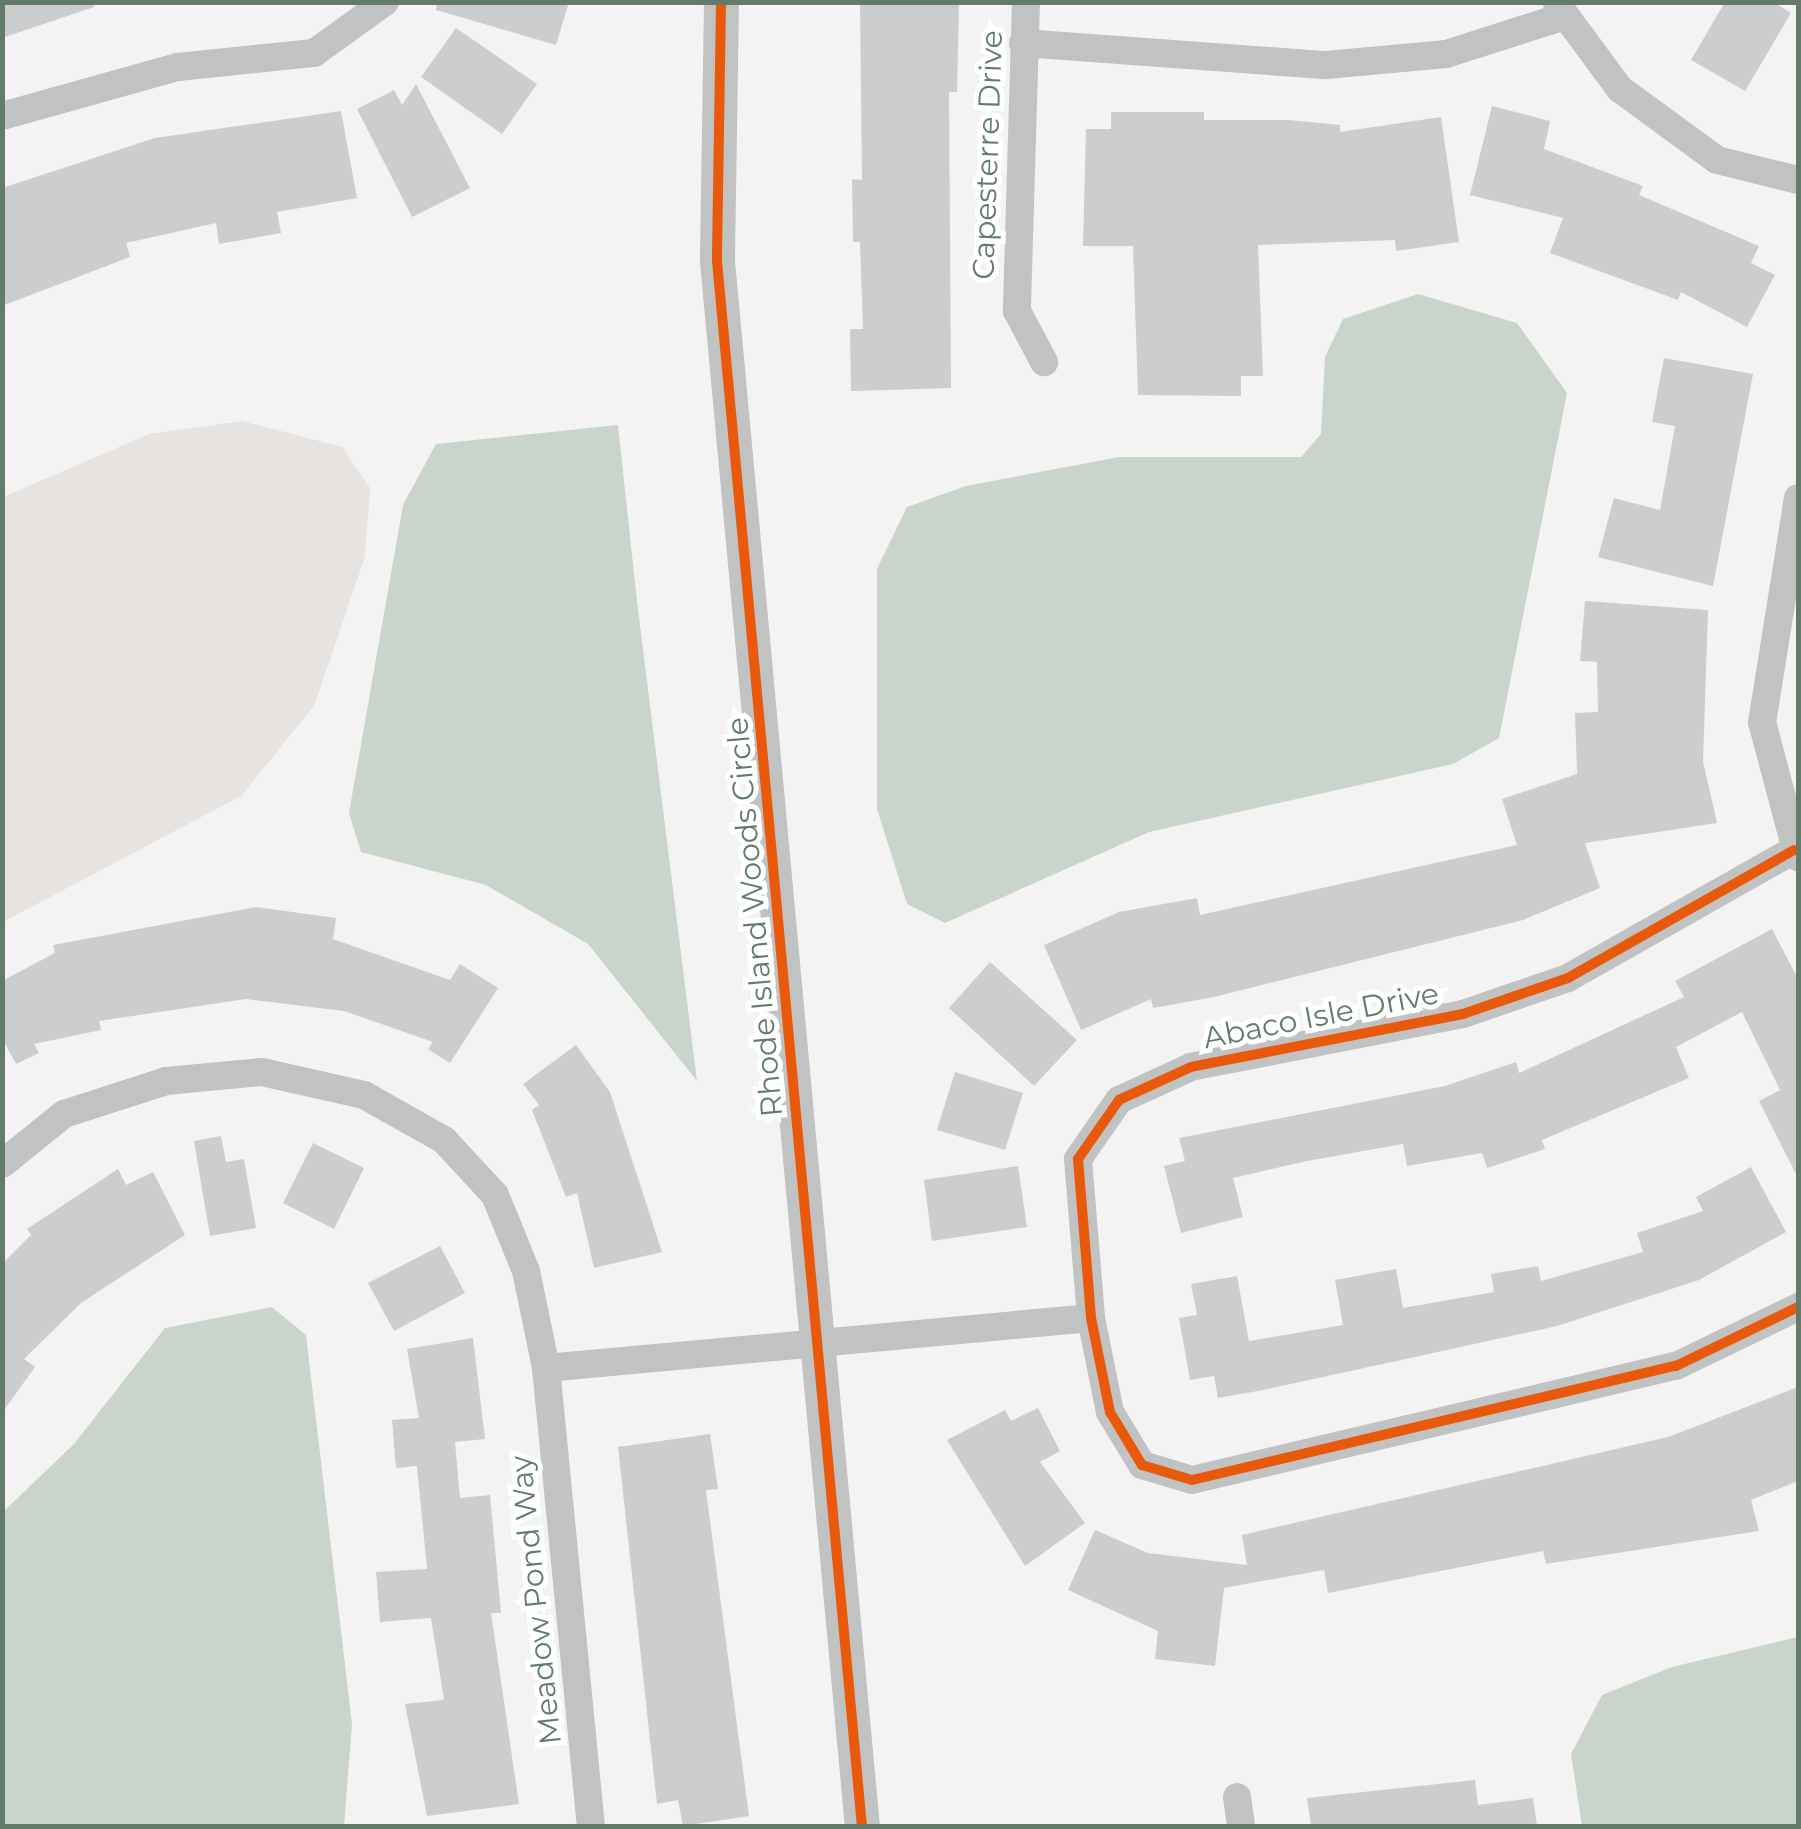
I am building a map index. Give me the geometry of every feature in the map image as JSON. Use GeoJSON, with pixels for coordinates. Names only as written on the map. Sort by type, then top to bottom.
{"type":"FeatureCollection","features":[{"type":"Feature","properties":{"kind":"street"},"geometry":{"type":"LineString","coordinates":[[2,116],[178,67],[314,53],[364,26],[384,2]]}},
{"type":"Feature","properties":{"kind":"street","name":"Rhode Island Woods Circle"},"geometry":{"type":"LineString","coordinates":[[721,2],[716,262],[821,1348],[862,1826]]}},
{"type":"Feature","properties":{"kind":"street","name":"Capesterre Drive"},"geometry":{"type":"LineString","coordinates":[[1026,2],[1017,310],[1044,362]]}},
{"type":"Feature","properties":{"kind":"street"},"geometry":{"type":"LineString","coordinates":[[1023,43],[1326,65],[1446,54],[1560,10],[1620,89],[1717,160],[1798,180]]}},
{"type":"Feature","properties":{"kind":"street"},"geometry":{"type":"LineString","coordinates":[[1796,854],[1762,722],[1798,498]]}},
{"type":"Feature","properties":{"kind":"street","name":"Abaco Isle Drive"},"geometry":{"type":"LineString","coordinates":[[1796,854],[1568,978],[1463,1014],[1191,1067],[1120,1100],[1078,1158],[1091,1318],[1110,1412],[1142,1465],[1192,1480],[1676,1366],[1798,1307]]}},
{"type":"Feature","properties":{"kind":"street","name":"Meadow Pond Way"},"geometry":{"type":"LineString","coordinates":[[2,1164],[64,1114],[166,1081],[262,1072],[364,1095],[444,1140],[495,1195],[526,1271],[546,1368],[590,1826]]}},
{"type":"Feature","properties":{"kind":"street"},"geometry":{"type":"LineString","coordinates":[[546,1368],[821,1348],[1091,1318]]}},
{"type":"Feature","properties":{"kind":"street"},"geometry":{"type":"LineString","coordinates":[[1238,1797],[1241,1826]]}},
{"type":"Feature","properties":{"kind":"shaded area"},"geometry":{"type":"Polygon","coordinates":[[[1418,294],[1517,323],[1567,393],[1499,738],[1453,764],[1149,832],[945,923],[907,904],[877,809],[877,569],[907,507],[966,486],[1119,457],[1301,457],[1321,434],[1325,357],[1343,319],[1418,294]]]}},
{"type":"Feature","properties":{"kind":"shaded area"},"geometry":{"type":"Polygon","coordinates":[[[242,421],[342,447],[370,488],[365,557],[314,706],[241,796],[3,922],[3,497],[149,434],[242,421]]]}},
{"type":"Feature","properties":{"kind":"shaded area"},"geometry":{"type":"Polygon","coordinates":[[[618,425],[697,1081],[588,944],[486,885],[361,852],[349,813],[403,505],[436,444],[618,425]]]}},
{"type":"Feature","properties":{"kind":"shaded area"},"geometry":{"type":"Polygon","coordinates":[[[272,1307],[306,1335],[352,1724],[344,1826],[3,1826],[3,1512],[74,1444],[165,1328],[272,1307]]]}},
{"type":"Feature","properties":{"kind":"shaded area"},"geometry":{"type":"Polygon","coordinates":[[[1798,1637],[1798,1826],[1582,1826],[1571,1754],[1602,1695],[1672,1667],[1798,1637]]]}},
{"type":"Feature","properties":{"kind":"building"},"geometry":{"type":"Polygon","coordinates":[[[2,2],[93,2],[94,7],[2,38],[2,2]]]}},
{"type":"Feature","properties":{"kind":"building"},"geometry":{"type":"Polygon","coordinates":[[[437,2],[569,2],[556,45],[436,10],[437,2]]]}},
{"type":"Feature","properties":{"kind":"building"},"geometry":{"type":"Polygon","coordinates":[[[860,2],[959,2],[957,92],[949,92],[951,388],[851,391],[850,329],[863,329],[860,242],[853,242],[852,179],[862,180],[860,2]]]}},
{"type":"Feature","properties":{"kind":"building"},"geometry":{"type":"Polygon","coordinates":[[[1725,2],[1773,2],[1791,13],[1745,91],[1691,60],[1725,2]]]}},
{"type":"Feature","properties":{"kind":"building"},"geometry":{"type":"Polygon","coordinates":[[[456,28],[537,84],[502,134],[421,77],[456,28]]]}},
{"type":"Feature","properties":{"kind":"building"},"geometry":{"type":"Polygon","coordinates":[[[416,84],[470,188],[412,217],[357,109],[394,90],[402,105],[416,84]]]}},
{"type":"Feature","properties":{"kind":"building"},"geometry":{"type":"Polygon","coordinates":[[[1492,106],[1550,121],[1544,149],[1643,186],[1639,195],[1759,246],[1751,263],[1775,275],[1747,327],[1681,292],[1678,300],[1550,253],[1563,218],[1470,195],[1492,106]]]}},
{"type":"Feature","properties":{"kind":"building"},"geometry":{"type":"Polygon","coordinates":[[[341,111],[357,198],[277,212],[281,233],[219,244],[216,223],[126,243],[130,257],[2,306],[2,188],[155,138],[341,111]]]}},
{"type":"Feature","properties":{"kind":"building"},"geometry":{"type":"Polygon","coordinates":[[[1111,112],[1204,112],[1204,120],[1289,120],[1340,125],[1340,132],[1441,117],[1459,242],[1396,251],[1395,240],[1258,245],[1263,376],[1241,376],[1241,396],[1138,395],[1133,246],[1083,246],[1086,129],[1111,129],[1111,112]]]}},
{"type":"Feature","properties":{"kind":"building"},"geometry":{"type":"Polygon","coordinates":[[[1664,358],[1753,374],[1713,586],[1598,557],[1614,498],[1660,510],[1675,426],[1652,422],[1664,358]]]}},
{"type":"Feature","properties":{"kind":"building"},"geometry":{"type":"Polygon","coordinates":[[[1585,601],[1708,610],[1703,761],[1717,823],[1585,843],[1600,888],[1523,920],[1214,997],[1153,1008],[1151,999],[1081,1030],[1044,945],[1119,912],[1197,898],[1200,915],[1517,845],[1502,799],[1577,774],[1575,713],[1598,712],[1597,662],[1580,661],[1585,601]]]}},
{"type":"Feature","properties":{"kind":"building"},"geometry":{"type":"Polygon","coordinates":[[[256,907],[336,918],[333,939],[450,980],[460,964],[498,988],[450,1063],[428,1049],[433,1042],[344,1011],[246,999],[99,1021],[101,1030],[34,1044],[39,1053],[16,1064],[2,1038],[2,981],[55,953],[53,945],[256,907]]]}},
{"type":"Feature","properties":{"kind":"building"},"geometry":{"type":"Polygon","coordinates":[[[1772,929],[1798,979],[1798,1178],[1759,1101],[1780,1090],[1742,1012],[1676,1047],[1689,1078],[1542,1140],[1545,1149],[1487,1168],[1482,1153],[1407,1166],[1403,1144],[1233,1178],[1243,1217],[1181,1233],[1164,1166],[1185,1161],[1179,1138],[1445,1086],[1516,1062],[1519,1073],[1684,997],[1675,981],[1772,929]]]}},
{"type":"Feature","properties":{"kind":"building"},"geometry":{"type":"Polygon","coordinates":[[[990,962],[1077,1040],[1034,1086],[949,1008],[990,962]]]}},
{"type":"Feature","properties":{"kind":"building"},"geometry":{"type":"Polygon","coordinates":[[[576,1045],[610,1092],[662,1252],[594,1268],[577,1193],[566,1197],[532,1110],[539,1105],[523,1084],[576,1045]]]}},
{"type":"Feature","properties":{"kind":"building"},"geometry":{"type":"Polygon","coordinates":[[[955,1072],[1023,1093],[1005,1150],[937,1130],[955,1072]]]}},
{"type":"Feature","properties":{"kind":"building"},"geometry":{"type":"Polygon","coordinates":[[[221,1136],[226,1162],[244,1159],[256,1228],[210,1236],[194,1141],[221,1136]]]}},
{"type":"Feature","properties":{"kind":"building"},"geometry":{"type":"Polygon","coordinates":[[[313,1143],[364,1168],[334,1229],[283,1203],[313,1143]]]}},
{"type":"Feature","properties":{"kind":"building"},"geometry":{"type":"Polygon","coordinates":[[[1018,1166],[1027,1227],[932,1241],[924,1180],[1018,1166]]]}},
{"type":"Feature","properties":{"kind":"building"},"geometry":{"type":"Polygon","coordinates":[[[1751,1167],[1786,1232],[1699,1280],[1557,1326],[1258,1391],[1218,1398],[1214,1376],[1190,1380],[1179,1318],[1197,1315],[1191,1284],[1237,1276],[1249,1341],[1343,1325],[1335,1280],[1396,1269],[1403,1308],[1494,1292],[1491,1274],[1538,1266],[1541,1281],[1643,1252],[1637,1233],[1703,1211],[1696,1197],[1751,1167]]]}},
{"type":"Feature","properties":{"kind":"building"},"geometry":{"type":"Polygon","coordinates":[[[118,1169],[126,1185],[153,1172],[185,1235],[81,1303],[24,1359],[35,1367],[2,1413],[2,1264],[31,1235],[27,1229],[118,1169]]]}},
{"type":"Feature","properties":{"kind":"building"},"geometry":{"type":"Polygon","coordinates":[[[440,1246],[465,1293],[394,1331],[368,1283],[440,1246]]]}},
{"type":"Feature","properties":{"kind":"building"},"geometry":{"type":"Polygon","coordinates":[[[473,1338],[485,1439],[455,1442],[460,1498],[490,1495],[501,1613],[491,1613],[519,1804],[427,1816],[405,1704],[444,1700],[431,1618],[380,1622],[376,1572],[427,1569],[417,1466],[396,1468],[392,1420],[419,1418],[407,1349],[473,1338]]]}},
{"type":"Feature","properties":{"kind":"building"},"geometry":{"type":"Polygon","coordinates":[[[1798,1387],[1798,1481],[1751,1500],[1759,1531],[1546,1564],[1543,1551],[1328,1593],[1324,1570],[1224,1588],[1215,1666],[1155,1659],[1158,1631],[1068,1590],[1095,1530],[1148,1553],[1247,1565],[1242,1535],[1668,1437],[1798,1387]]]}},
{"type":"Feature","properties":{"kind":"building"},"geometry":{"type":"Polygon","coordinates":[[[1038,1408],[1060,1451],[1040,1462],[1085,1523],[1025,1566],[947,1440],[1005,1410],[1011,1421],[1038,1408]]]}},
{"type":"Feature","properties":{"kind":"building"},"geometry":{"type":"Polygon","coordinates":[[[710,1434],[718,1489],[706,1490],[749,1816],[683,1826],[678,1800],[657,1804],[618,1447],[710,1434]]]}},
{"type":"Feature","properties":{"kind":"building"},"geometry":{"type":"Polygon","coordinates":[[[1475,1780],[1478,1805],[1533,1798],[1537,1826],[1311,1826],[1307,1798],[1475,1780]]]}},
{"type":"Feature","properties":{"kind":"cycle path"},"geometry":{"type":"LineString","coordinates":[[721,2],[717,261],[862,1826]]}},
{"type":"Feature","properties":{"kind":"cycle path"},"geometry":{"type":"LineString","coordinates":[[1794,850],[1568,978],[1463,1014],[1191,1067],[1119,1100],[1078,1159],[1091,1318],[1110,1412],[1142,1465],[1192,1480],[1676,1366],[1798,1307]]}}]}
